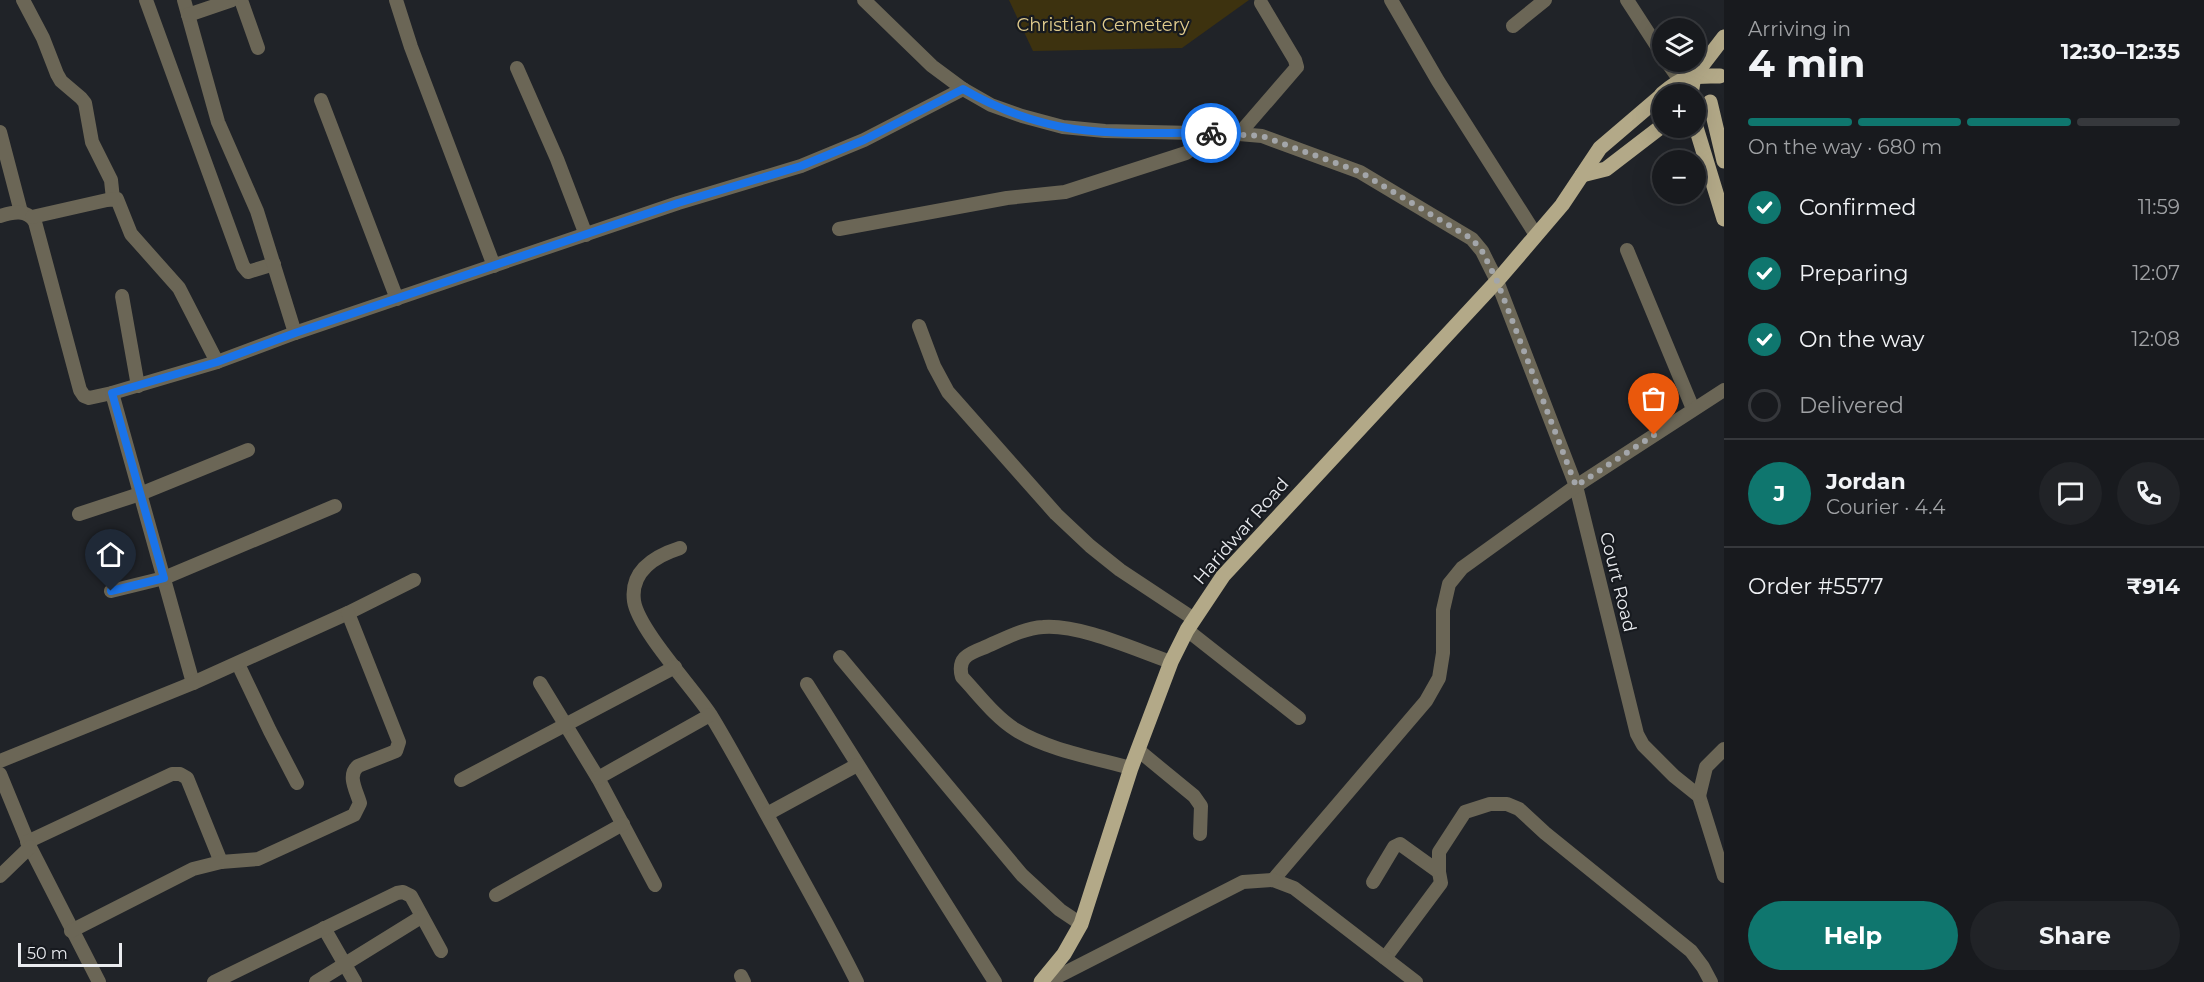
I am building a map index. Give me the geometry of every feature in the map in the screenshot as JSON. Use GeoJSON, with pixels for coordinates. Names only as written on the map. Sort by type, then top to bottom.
{"type":"FeatureCollection","features":[{"type":"Feature","properties":{"kind":"main road","name":"Haridwar Road"},"geometry":{"type":"LineString","coordinates":[[1678,84],[1686,78],[1724,37]]}},
{"type":"Feature","properties":{"kind":"main road"},"geometry":{"type":"LineString","coordinates":[[1688,84],[1686,78],[1722,73]]}},
{"type":"Feature","properties":{"kind":"main road"},"geometry":{"type":"LineString","coordinates":[[1706,98],[1722,73]]}},
{"type":"Feature","properties":{"kind":"main road","name":"Haridwar Road"},"geometry":{"type":"LineString","coordinates":[[1041,982],[1064,954],[1081,924],[1131,768],[1171,662],[1191,624],[1223,576],[1497,281],[1562,205],[1600,148],[1652,104]]}},
{"type":"Feature","properties":{"kind":"main road"},"geometry":{"type":"LineString","coordinates":[[1706,111],[1724,161]]}},
{"type":"Feature","properties":{"kind":"main road"},"geometry":{"type":"LineString","coordinates":[[1582,175],[1606,169],[1652,134]]}},
{"type":"Feature","properties":{"kind":"main road"},"geometry":{"type":"LineString","coordinates":[[1699,138],[1724,219]]}},
{"type":"Feature","properties":{"kind":"street"},"geometry":{"type":"LineString","coordinates":[[23,0],[43,38],[61,81],[84,103],[93,142],[111,180],[113,199]]}},
{"type":"Feature","properties":{"kind":"street"},"geometry":{"type":"LineString","coordinates":[[146,0],[243,266],[248,272],[274,264]]}},
{"type":"Feature","properties":{"kind":"street"},"geometry":{"type":"LineString","coordinates":[[184,0],[218,122],[257,211],[295,333]]}},
{"type":"Feature","properties":{"kind":"street"},"geometry":{"type":"LineString","coordinates":[[188,15],[232,0]]}},
{"type":"Feature","properties":{"kind":"street"},"geometry":{"type":"LineString","coordinates":[[241,0],[258,48]]}},
{"type":"Feature","properties":{"kind":"street"},"geometry":{"type":"LineString","coordinates":[[396,0],[411,47],[494,266]]}},
{"type":"Feature","properties":{"kind":"street","name":"Court Road"},"geometry":{"type":"LineString","coordinates":[[864,0],[900,38],[932,66],[963,89],[991,105],[1063,127],[1105,131],[1262,136],[1360,172],[1472,239],[1482,251],[1497,281],[1576,486],[1637,734],[1643,745],[1674,776],[1699,796]]}},
{"type":"Feature","properties":{"kind":"street"},"geometry":{"type":"LineString","coordinates":[[1391,0],[1438,81],[1536,235]]}},
{"type":"Feature","properties":{"kind":"street"},"geometry":{"type":"LineString","coordinates":[[1513,26],[1545,0]]}},
{"type":"Feature","properties":{"kind":"street"},"geometry":{"type":"LineString","coordinates":[[1627,0],[1652,39]]}},
{"type":"Feature","properties":{"kind":"street"},"geometry":{"type":"LineString","coordinates":[[1239,134],[1297,67],[1261,3]]}},
{"type":"Feature","properties":{"kind":"street"},"geometry":{"type":"LineString","coordinates":[[517,68],[557,159],[586,235]]}},
{"type":"Feature","properties":{"kind":"street"},"geometry":{"type":"LineString","coordinates":[[1679,72],[1686,78]]}},
{"type":"Feature","properties":{"kind":"street"},"geometry":{"type":"LineString","coordinates":[[0,132],[27,215],[38,228],[80,390],[84,396],[89,398],[217,362],[397,298],[829,155],[963,89]]}},
{"type":"Feature","properties":{"kind":"street"},"geometry":{"type":"LineString","coordinates":[[321,100],[397,298]]}},
{"type":"Feature","properties":{"kind":"street"},"geometry":{"type":"LineString","coordinates":[[839,229],[1008,198],[1065,192],[1186,153],[1193,148],[1199,133]]}},
{"type":"Feature","properties":{"kind":"street"},"geometry":{"type":"LineString","coordinates":[[0,216],[27,215],[117,200],[131,234],[179,288],[217,362]]}},
{"type":"Feature","properties":{"kind":"street"},"geometry":{"type":"LineString","coordinates":[[1627,250],[1694,409]]}},
{"type":"Feature","properties":{"kind":"street"},"geometry":{"type":"LineString","coordinates":[[122,296],[138,386]]}},
{"type":"Feature","properties":{"kind":"street"},"geometry":{"type":"LineString","coordinates":[[919,326],[934,366],[948,393],[1056,514],[1090,546],[1191,624],[1299,718]]}},
{"type":"Feature","properties":{"kind":"street"},"geometry":{"type":"LineString","coordinates":[[1273,880],[1426,701],[1439,678],[1443,653],[1443,610],[1449,584],[1462,568],[1576,486],[1724,390]]}},
{"type":"Feature","properties":{"kind":"street"},"geometry":{"type":"LineString","coordinates":[[112,393],[193,683]]}},
{"type":"Feature","properties":{"kind":"street"},"geometry":{"type":"LineString","coordinates":[[79,513],[140,494],[248,450]]}},
{"type":"Feature","properties":{"kind":"street"},"geometry":{"type":"LineString","coordinates":[[111,591],[164,578],[335,506]]}},
{"type":"Feature","properties":{"kind":"street"},"geometry":{"type":"LineString","coordinates":[[680,548],[660,555],[641,570],[634,590],[634,604],[643,622],[710,715],[767,814],[857,982]]}},
{"type":"Feature","properties":{"kind":"street"},"geometry":{"type":"LineString","coordinates":[[0,761],[238,664],[414,580]]}},
{"type":"Feature","properties":{"kind":"street"},"geometry":{"type":"LineString","coordinates":[[71,931],[193,869],[221,862],[258,859],[348,819],[358,809],[360,803],[352,777],[354,769],[391,753],[399,742],[348,613]]}},
{"type":"Feature","properties":{"kind":"street"},"geometry":{"type":"LineString","coordinates":[[1131,768],[1034,740],[1014,729],[1000,718],[962,677],[960,668],[963,660],[970,653],[1021,632],[1041,627],[1059,627],[1086,633],[1171,662]]}},
{"type":"Feature","properties":{"kind":"street"},"geometry":{"type":"LineString","coordinates":[[840,657],[1022,875],[1060,910],[1081,924]]}},
{"type":"Feature","properties":{"kind":"street"},"geometry":{"type":"LineString","coordinates":[[238,664],[297,783]]}},
{"type":"Feature","properties":{"kind":"street"},"geometry":{"type":"LineString","coordinates":[[461,780],[675,667]]}},
{"type":"Feature","properties":{"kind":"street"},"geometry":{"type":"LineString","coordinates":[[540,682],[597,778],[655,885]]}},
{"type":"Feature","properties":{"kind":"street"},"geometry":{"type":"LineString","coordinates":[[807,684],[995,982]]}},
{"type":"Feature","properties":{"kind":"street"},"geometry":{"type":"LineString","coordinates":[[597,778],[710,715]]}},
{"type":"Feature","properties":{"kind":"street"},"geometry":{"type":"LineString","coordinates":[[1724,749],[1706,767],[1699,796],[1724,876]]}},
{"type":"Feature","properties":{"kind":"street"},"geometry":{"type":"LineString","coordinates":[[1138,750],[1194,796],[1201,806],[1200,834]]}},
{"type":"Feature","properties":{"kind":"street"},"geometry":{"type":"LineString","coordinates":[[767,814],[857,765]]}},
{"type":"Feature","properties":{"kind":"street"},"geometry":{"type":"LineString","coordinates":[[0,774],[28,844],[99,982]]}},
{"type":"Feature","properties":{"kind":"street"},"geometry":{"type":"LineString","coordinates":[[0,876],[28,844],[172,774],[180,774],[187,778],[221,862]]}},
{"type":"Feature","properties":{"kind":"street"},"geometry":{"type":"LineString","coordinates":[[1385,958],[1441,883],[1440,852],[1465,812],[1490,804],[1507,804],[1519,809],[1691,951],[1711,982]]}},
{"type":"Feature","properties":{"kind":"street"},"geometry":{"type":"LineString","coordinates":[[496,895],[623,824]]}},
{"type":"Feature","properties":{"kind":"street"},"geometry":{"type":"LineString","coordinates":[[1373,882],[1394,847],[1400,844],[1439,872]]}},
{"type":"Feature","properties":{"kind":"street"},"geometry":{"type":"LineString","coordinates":[[1047,982],[1243,882],[1273,880],[1294,888],[1416,982]]}},
{"type":"Feature","properties":{"kind":"street"},"geometry":{"type":"LineString","coordinates":[[214,982],[403,892],[411,896],[441,951]]}},
{"type":"Feature","properties":{"kind":"street"},"geometry":{"type":"LineString","coordinates":[[316,982],[421,917]]}},
{"type":"Feature","properties":{"kind":"street"},"geometry":{"type":"LineString","coordinates":[[324,928],[355,982]]}},
{"type":"Feature","properties":{"kind":"green space","name":"Christian Cemetery"},"geometry":{"type":"Polygon","coordinates":[[[1009,0],[1249,0],[1182,48],[1033,51],[1009,0]]]}},
{"type":"Feature","properties":{"kind":"way so far"},"geometry":{"type":"LineString","coordinates":[[1211,133],[1262,136],[1360,172],[1472,239],[1482,251],[1497,281],[1576,486],[1654,435]]}},
{"type":"Feature","properties":{"kind":"route"},"geometry":{"type":"LineString","coordinates":[[111,591],[164,578],[112,393],[217,362],[295,333],[678,203],[801,166],[864,140],[963,89],[991,105],[1063,127],[1105,131],[1211,133]]}}]}
